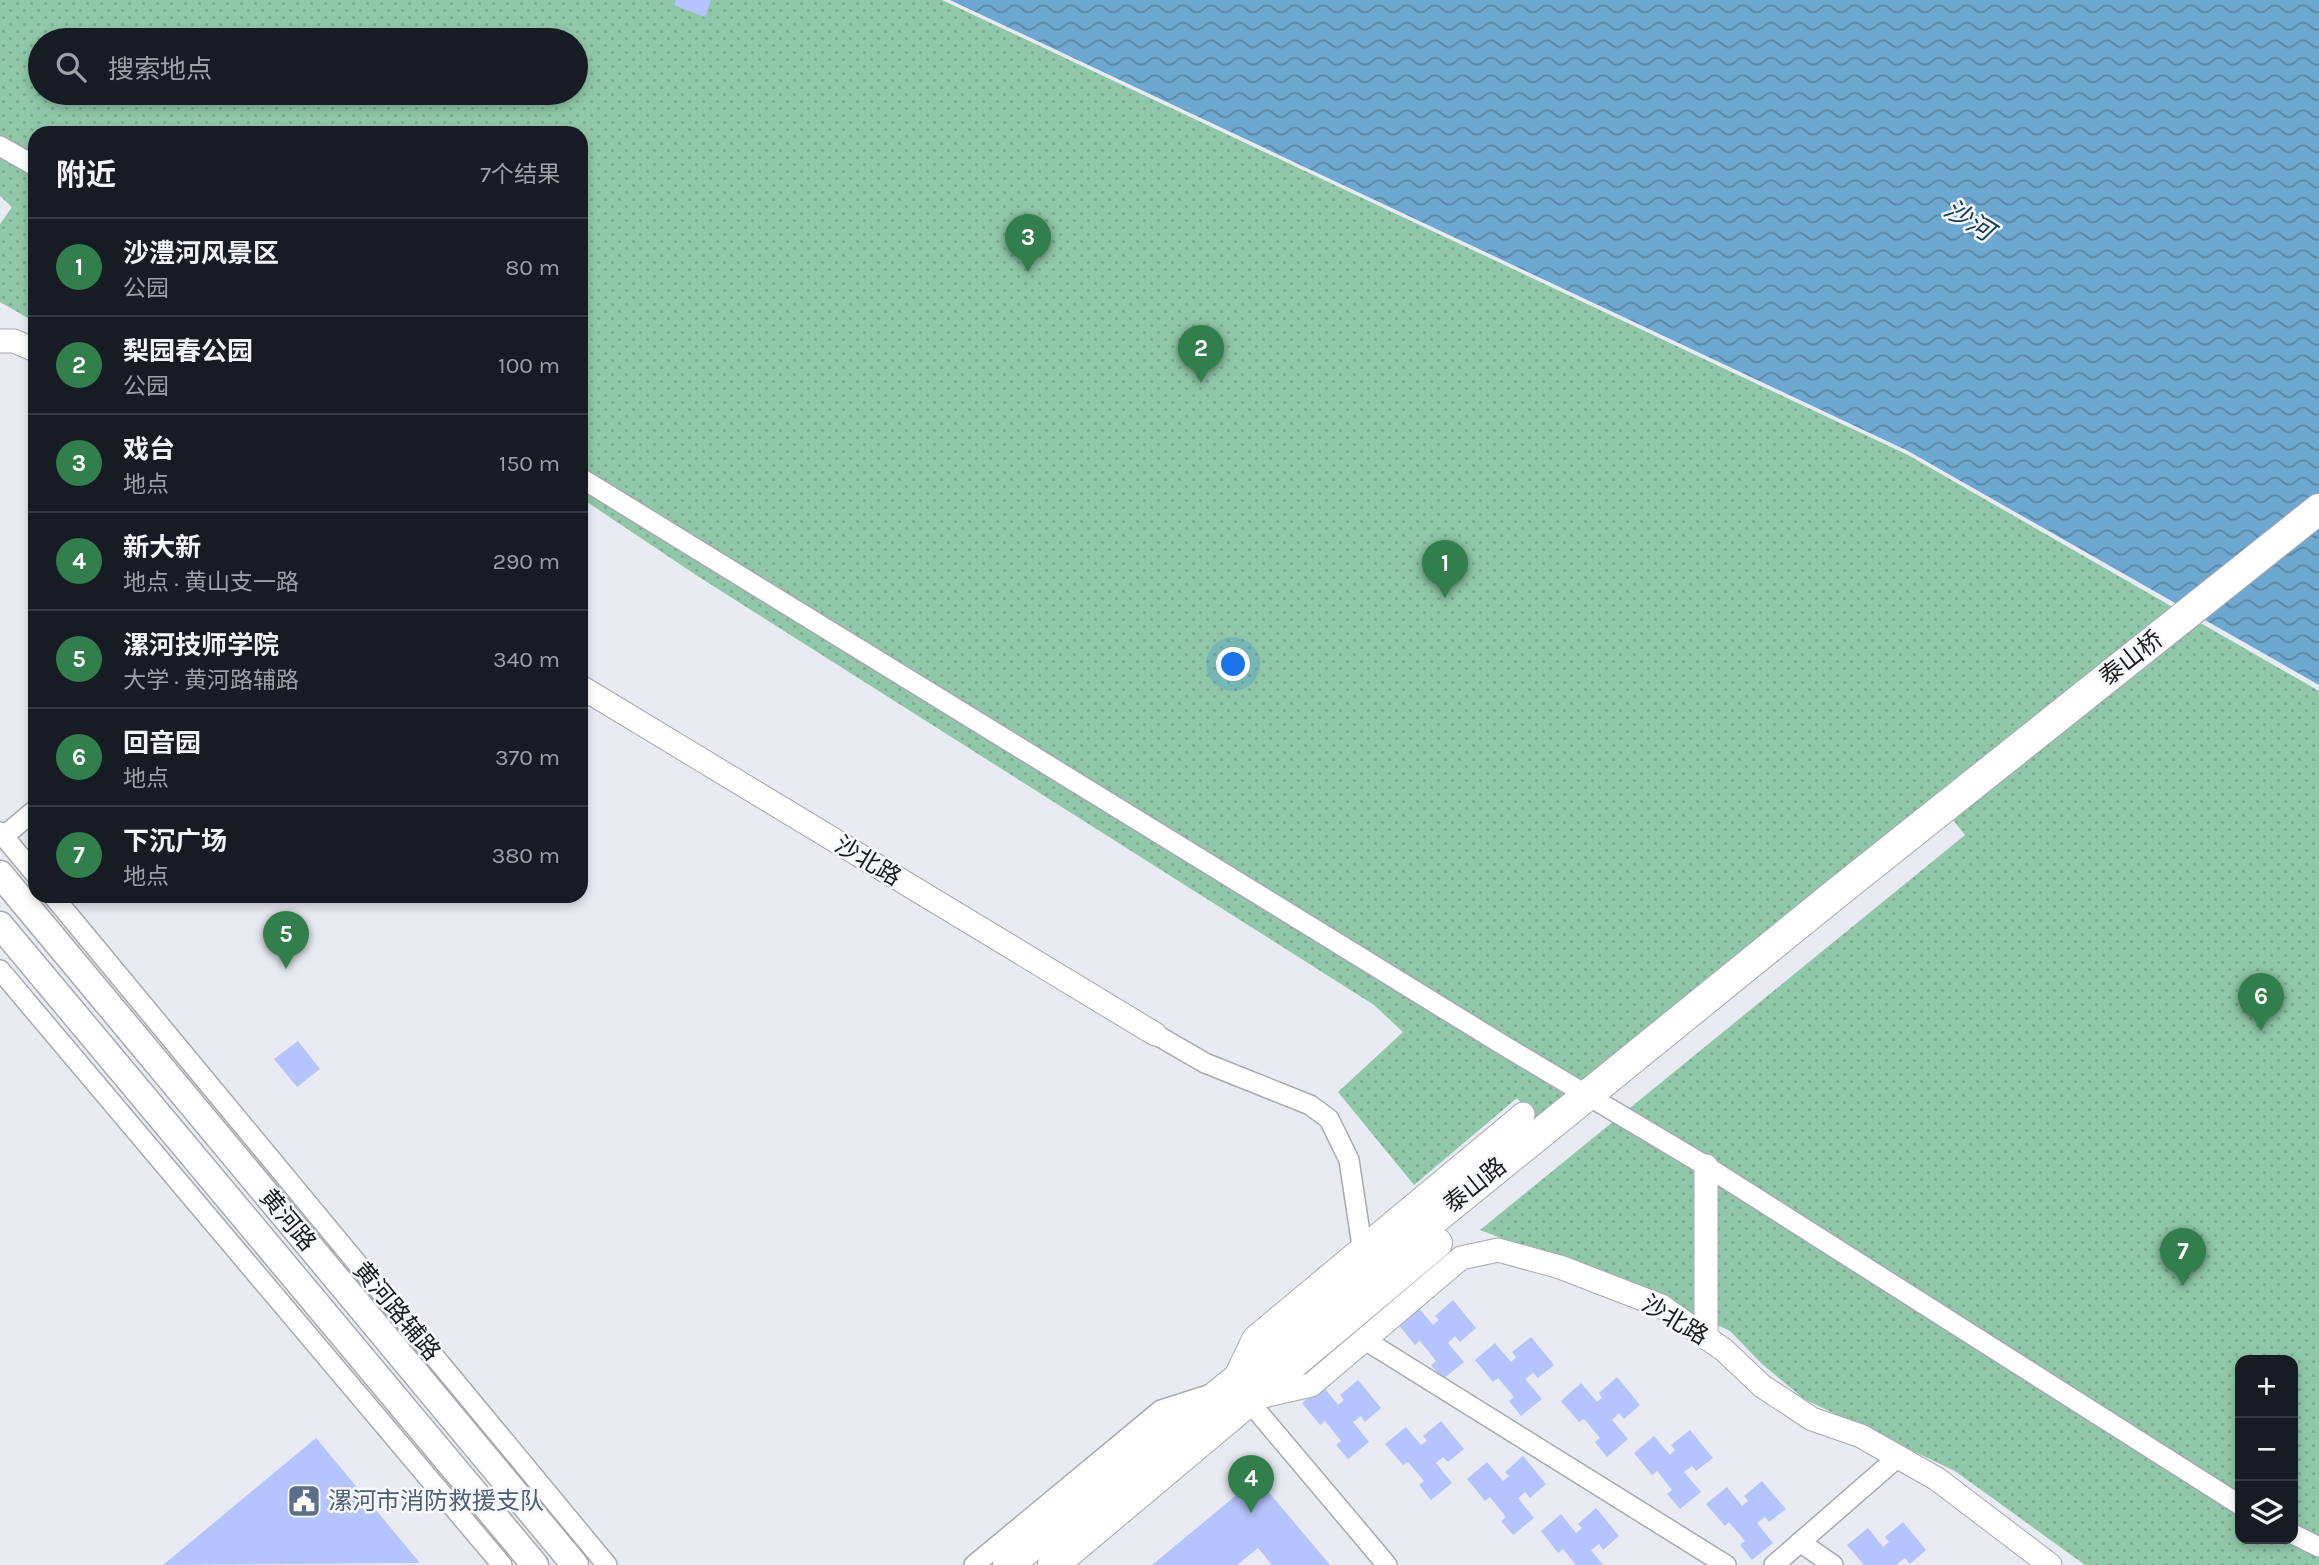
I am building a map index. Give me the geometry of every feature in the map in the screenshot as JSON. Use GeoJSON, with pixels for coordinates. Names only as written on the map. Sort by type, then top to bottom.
{"type":"FeatureCollection","features":[{"type":"Feature","properties":{"kind":"main road","name":"泰山桥"},"geometry":{"type":"LineString","coordinates":[[1949,815],[2319,509]]}},
{"type":"Feature","properties":{"kind":"main road","name":"泰山桥"},"geometry":{"type":"LineString","coordinates":[[1949,815],[2319,536]]}},
{"type":"Feature","properties":{"kind":"main road","name":"泰山路"},"geometry":{"type":"LineString","coordinates":[[1008,1565],[1234,1390],[1949,815]]}},
{"type":"Feature","properties":{"kind":"main road","name":"黄河路"},"geometry":{"type":"LineString","coordinates":[[0,874],[575,1565]]}},
{"type":"Feature","properties":{"kind":"main road","name":"黄河路"},"geometry":{"type":"LineString","coordinates":[[0,925],[534,1565]]}},
{"type":"Feature","properties":{"kind":"main road","name":"泰山路"},"geometry":{"type":"LineString","coordinates":[[1053,1565],[1234,1390]]}},
{"type":"Feature","properties":{"kind":"street"},"geometry":{"type":"LineString","coordinates":[[0,146],[28,162]]}},
{"type":"Feature","properties":{"kind":"street"},"geometry":{"type":"LineString","coordinates":[[0,341],[14,341],[28,347]]}},
{"type":"Feature","properties":{"kind":"street"},"geometry":{"type":"LineString","coordinates":[[588,482],[1706,1166],[2235,1502]]}},
{"type":"Feature","properties":{"kind":"street","name":"沙北路"},"geometry":{"type":"LineString","coordinates":[[588,691],[1155,1034]]}},
{"type":"Feature","properties":{"kind":"street"},"geometry":{"type":"LineString","coordinates":[[28,815],[2,834],[28,866]]}},
{"type":"Feature","properties":{"kind":"street","name":"黄河路辅路"},"geometry":{"type":"LineString","coordinates":[[59,903],[607,1565]]}},
{"type":"Feature","properties":{"kind":"street"},"geometry":{"type":"LineString","coordinates":[[0,970],[502,1565]]}},
{"type":"Feature","properties":{"kind":"street"},"geometry":{"type":"LineString","coordinates":[[1155,1034],[1205,1063],[1310,1105],[1329,1119],[1349,1160],[1362,1246]]}},
{"type":"Feature","properties":{"kind":"street"},"geometry":{"type":"LineString","coordinates":[[1234,1390],[1254,1338],[1523,1114]]}},
{"type":"Feature","properties":{"kind":"street"},"geometry":{"type":"LineString","coordinates":[[1706,1166],[1706,1338]]}},
{"type":"Feature","properties":{"kind":"street","name":"沙北路"},"geometry":{"type":"LineString","coordinates":[[1234,1390],[1311,1385],[1461,1258],[1498,1250],[1560,1267],[1661,1306],[1724,1350],[1762,1386],[1812,1419],[1861,1436],[1937,1479],[2050,1565]]}},
{"type":"Feature","properties":{"kind":"street"},"geometry":{"type":"LineString","coordinates":[[1365,1340],[1726,1565]]}},
{"type":"Feature","properties":{"kind":"street"},"geometry":{"type":"LineString","coordinates":[[974,1565],[1161,1410],[1234,1390]]}},
{"type":"Feature","properties":{"kind":"street"},"geometry":{"type":"LineString","coordinates":[[1234,1390],[1387,1565]]}},
{"type":"Feature","properties":{"kind":"street"},"geometry":{"type":"LineString","coordinates":[[1774,1565],[1898,1457]]}},
{"type":"Feature","properties":{"kind":"street"},"geometry":{"type":"LineString","coordinates":[[2298,1537],[2319,1547]]}},
{"type":"Feature","properties":{"kind":"street"},"geometry":{"type":"LineString","coordinates":[[1800,1542],[1833,1565]]}},
{"type":"Feature","properties":{"kind":"green space"},"geometry":{"type":"Polygon","coordinates":[[[0,0],[942,0],[1908,455],[2319,691],[2319,1565],[2085,1565],[1955,1471],[1804,1399],[1762,1364],[1730,1331],[1665,1300],[1480,1230],[1965,835],[1934,796],[1533,1119],[1517,1098],[1414,1185],[1338,1092],[1403,1032],[1374,1005],[699,577],[588,503],[588,126],[28,126],[28,318],[0,302],[0,224],[12,207],[0,196],[0,0]]]}},
{"type":"Feature","properties":{"kind":"water","name":"沙河"},"geometry":{"type":"Polygon","coordinates":[[[950,0],[2319,0],[2319,685],[1908,451],[950,0]]]}},
{"type":"Feature","properties":{"kind":"building"},"geometry":{"type":"Polygon","coordinates":[[[676,0],[711,0],[705,17],[674,5],[676,0]]]}},
{"type":"Feature","properties":{"kind":"building"},"geometry":{"type":"Polygon","coordinates":[[[298,1041],[320,1069],[297,1087],[274,1059],[298,1041]]]}},
{"type":"Feature","properties":{"kind":"building"},"geometry":{"type":"Polygon","coordinates":[[[1453,1300],[1476,1328],[1460,1342],[1455,1336],[1448,1343],[1464,1362],[1443,1379],[1431,1365],[1436,1361],[1420,1341],[1415,1345],[1397,1323],[1418,1307],[1433,1325],[1439,1320],[1435,1316],[1453,1300]]]}},
{"type":"Feature","properties":{"kind":"building"},"geometry":{"type":"Polygon","coordinates":[[[1531,1337],[1554,1365],[1538,1378],[1533,1373],[1525,1379],[1542,1399],[1521,1416],[1509,1401],[1514,1397],[1498,1378],[1493,1382],[1475,1360],[1495,1343],[1511,1362],[1516,1357],[1512,1352],[1531,1337]]]}},
{"type":"Feature","properties":{"kind":"building"},"geometry":{"type":"Polygon","coordinates":[[[1617,1377],[1640,1405],[1624,1419],[1619,1413],[1612,1420],[1628,1439],[1607,1457],[1595,1442],[1600,1438],[1584,1419],[1579,1422],[1561,1401],[1581,1383],[1597,1402],[1602,1398],[1599,1393],[1617,1377]]]}},
{"type":"Feature","properties":{"kind":"building"},"geometry":{"type":"Polygon","coordinates":[[[1358,1380],[1381,1408],[1365,1422],[1361,1416],[1353,1422],[1369,1442],[1348,1459],[1336,1445],[1341,1441],[1325,1421],[1320,1425],[1302,1403],[1323,1386],[1338,1405],[1344,1400],[1340,1395],[1358,1380]]]}},
{"type":"Feature","properties":{"kind":"building"},"geometry":{"type":"Polygon","coordinates":[[[1441,1421],[1464,1449],[1448,1462],[1443,1457],[1436,1463],[1452,1483],[1431,1500],[1419,1485],[1424,1481],[1408,1462],[1403,1465],[1385,1444],[1406,1427],[1421,1445],[1427,1441],[1423,1436],[1441,1421]]]}},
{"type":"Feature","properties":{"kind":"building"},"geometry":{"type":"Polygon","coordinates":[[[1690,1430],[1713,1458],[1696,1471],[1692,1466],[1684,1472],[1701,1492],[1680,1509],[1667,1494],[1672,1490],[1657,1471],[1652,1475],[1634,1453],[1654,1436],[1670,1455],[1675,1450],[1671,1445],[1690,1430]]]}},
{"type":"Feature","properties":{"kind":"building","name":"漯河市消防救援支队"},"geometry":{"type":"Polygon","coordinates":[[[316,1438],[420,1563],[163,1565],[316,1438]]]}},
{"type":"Feature","properties":{"kind":"building"},"geometry":{"type":"Polygon","coordinates":[[[1523,1456],[1546,1484],[1530,1498],[1525,1492],[1518,1498],[1534,1518],[1513,1535],[1501,1521],[1506,1517],[1490,1497],[1485,1501],[1467,1479],[1487,1462],[1503,1481],[1509,1476],[1505,1472],[1523,1456]]]}},
{"type":"Feature","properties":{"kind":"building"},"geometry":{"type":"Polygon","coordinates":[[[1257,1478],[1330,1565],[1272,1565],[1258,1548],[1237,1565],[1152,1565],[1257,1478]]]}},
{"type":"Feature","properties":{"kind":"building"},"geometry":{"type":"Polygon","coordinates":[[[1762,1481],[1786,1509],[1769,1522],[1765,1517],[1757,1523],[1773,1543],[1752,1560],[1740,1545],[1745,1541],[1729,1522],[1725,1526],[1706,1504],[1727,1487],[1742,1506],[1748,1501],[1744,1496],[1762,1481]]]}},
{"type":"Feature","properties":{"kind":"building"},"geometry":{"type":"Polygon","coordinates":[[[1596,1508],[1619,1536],[1603,1550],[1599,1544],[1591,1550],[1603,1565],[1576,1565],[1563,1549],[1558,1553],[1541,1531],[1561,1514],[1576,1533],[1582,1528],[1578,1524],[1596,1508]]]}},
{"type":"Feature","properties":{"kind":"building"},"geometry":{"type":"Polygon","coordinates":[[[1903,1522],[1926,1550],[1910,1564],[1905,1558],[1896,1565],[1864,1565],[1847,1545],[1868,1528],[1883,1547],[1889,1542],[1885,1537],[1903,1522]]]}},
{"type":"Feature","properties":{"kind":"place","name":"戏台"},"geometry":{"type":"Point","coordinates":[1028,272]}},
{"type":"Feature","properties":{"kind":"place","name":"梨园春公园"},"geometry":{"type":"Point","coordinates":[1201,383]}},
{"type":"Feature","properties":{"kind":"place","name":"沙澧河风景区"},"geometry":{"type":"Point","coordinates":[1445,598]}},
{"type":"Feature","properties":{"kind":"place","name":"漯河技师学院"},"geometry":{"type":"Point","coordinates":[286,969]}},
{"type":"Feature","properties":{"kind":"place","name":"回音园"},"geometry":{"type":"Point","coordinates":[2261,1031]}},
{"type":"Feature","properties":{"kind":"place","name":"下沉广场"},"geometry":{"type":"Point","coordinates":[2183,1286]}},
{"type":"Feature","properties":{"kind":"place","name":"漯河市消防救援支队"},"geometry":{"type":"Point","coordinates":[304,1501]}},
{"type":"Feature","properties":{"kind":"place","name":"新大新"},"geometry":{"type":"Point","coordinates":[1251,1513]}}]}
